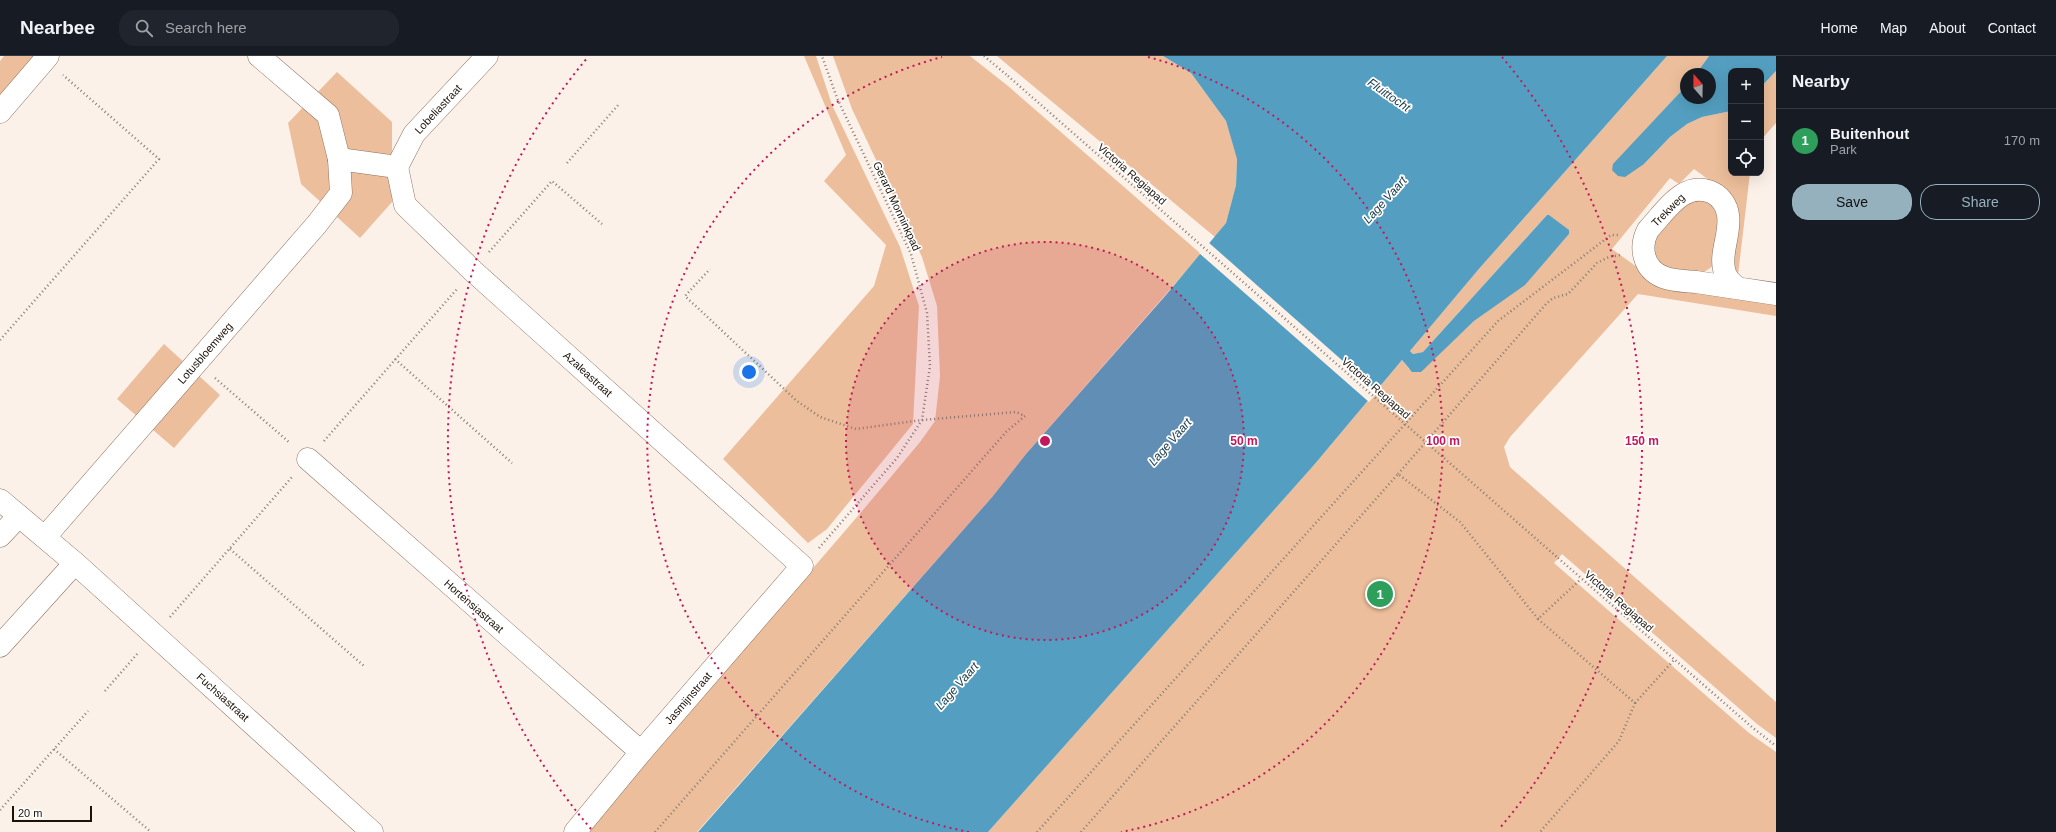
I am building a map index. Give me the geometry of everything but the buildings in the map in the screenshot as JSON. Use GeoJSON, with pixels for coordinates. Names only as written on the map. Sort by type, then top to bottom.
{"type":"FeatureCollection","features":[{"type":"Feature","properties":{"kind":"street","name":"Lotusbloemweg"},"geometry":{"type":"LineString","coordinates":[[45,537],[317,224],[341,193],[339,159],[328,115],[259,56]]}},
{"type":"Feature","properties":{"kind":"street","name":"Lobeliastraat"},"geometry":{"type":"LineString","coordinates":[[397,167],[414,134],[487,56]]}},
{"type":"Feature","properties":{"kind":"street"},"geometry":{"type":"LineString","coordinates":[[0,112],[46,58]]}},
{"type":"Feature","properties":{"kind":"street"},"geometry":{"type":"LineString","coordinates":[[339,159],[397,167]]}},
{"type":"Feature","properties":{"kind":"street","name":"Azaleastraat"},"geometry":{"type":"LineString","coordinates":[[397,167],[405,205],[473,270],[802,566]]}},
{"type":"Feature","properties":{"kind":"street","name":"Trekweg"},"geometry":{"type":"LineString","coordinates":[[1644,244],[1648,230],[1678,197],[1686,192],[1706,190],[1716,194],[1724,203],[1728,214],[1724,270],[1729,280],[1738,288]]}},
{"type":"Feature","properties":{"kind":"street"},"geometry":{"type":"LineString","coordinates":[[1644,244],[1651,269],[1662,277],[1776,294]]}},
{"type":"Feature","properties":{"kind":"street","name":"Hortensiastraat"},"geometry":{"type":"LineString","coordinates":[[308,459],[641,752]]}},
{"type":"Feature","properties":{"kind":"street"},"geometry":{"type":"LineString","coordinates":[[0,500],[75,562],[0,646]]}},
{"type":"Feature","properties":{"kind":"street"},"geometry":{"type":"LineString","coordinates":[[0,536],[18,516]]}},
{"type":"Feature","properties":{"kind":"street","name":"Fuchsiastraat"},"geometry":{"type":"LineString","coordinates":[[75,562],[372,832]]}},
{"type":"Feature","properties":{"kind":"street","name":"Jasmijnstraat"},"geometry":{"type":"LineString","coordinates":[[575,832],[641,752],[802,566]]}},
{"type":"Feature","properties":{"kind":"path","name":"Gerard Monninkpad"},"geometry":{"type":"LineString","coordinates":[[802,566],[897,458],[922,420],[930,366],[927,313],[911,254],[837,98],[822,56]]}},
{"type":"Feature","properties":{"kind":"path","name":"Victoria Regiapad"},"geometry":{"type":"LineString","coordinates":[[984,56],[1581,579],[1753,728],[1776,746]]}},
{"type":"Feature","properties":{"kind":"path"},"geometry":{"type":"LineString","coordinates":[[0,340],[159,159],[46,58]]}},
{"type":"Feature","properties":{"kind":"path"},"geometry":{"type":"LineString","coordinates":[[567,163],[620,103]]}},
{"type":"Feature","properties":{"kind":"path"},"geometry":{"type":"LineString","coordinates":[[105,691],[552,181],[602,224]]}},
{"type":"Feature","properties":{"kind":"path"},"geometry":{"type":"LineString","coordinates":[[1037,832],[1498,321],[1611,235],[1644,244]]}},
{"type":"Feature","properties":{"kind":"path"},"geometry":{"type":"LineString","coordinates":[[1081,832],[1398,474],[1546,304],[1553,298],[1568,294],[1597,262],[1644,244]]}},
{"type":"Feature","properties":{"kind":"path"},"geometry":{"type":"LineString","coordinates":[[654,832],[1006,432],[1025,416],[1016,412],[922,420],[856,429],[820,417],[797,401],[685,296],[710,269]]}},
{"type":"Feature","properties":{"kind":"path"},"geometry":{"type":"LineString","coordinates":[[395,359],[512,463]]}},
{"type":"Feature","properties":{"kind":"path"},"geometry":{"type":"LineString","coordinates":[[197,362],[308,459]]}},
{"type":"Feature","properties":{"kind":"path"},"geometry":{"type":"LineString","coordinates":[[1398,474],[1460,522],[1538,620],[1635,703]]}},
{"type":"Feature","properties":{"kind":"path"},"geometry":{"type":"LineString","coordinates":[[230,549],[364,666]]}},
{"type":"Feature","properties":{"kind":"path"},"geometry":{"type":"LineString","coordinates":[[1538,620],[1581,579]]}},
{"type":"Feature","properties":{"kind":"path"},"geometry":{"type":"LineString","coordinates":[[1540,832],[1619,741],[1635,703],[1674,660]]}},
{"type":"Feature","properties":{"kind":"path"},"geometry":{"type":"LineString","coordinates":[[0,810],[88,711]]}},
{"type":"Feature","properties":{"kind":"path"},"geometry":{"type":"LineString","coordinates":[[54,749],[151,832]]}},
{"type":"Feature","properties":{"kind":"shaded area"},"geometry":{"type":"Polygon","coordinates":[[[4,56],[38,56],[0,98],[0,61],[4,56]]]}},
{"type":"Feature","properties":{"kind":"shaded area"},"geometry":{"type":"Polygon","coordinates":[[[804,56],[816,56],[832,105],[900,247],[919,306],[913,424],[827,529],[808,543],[723,459],[874,286],[886,245],[824,181],[846,155],[804,56]]]}},
{"type":"Feature","properties":{"kind":"shaded area"},"geometry":{"type":"Polygon","coordinates":[[[833,56],[970,56],[1008,86],[1201,254],[1026,454],[993,496],[697,832],[584,832],[879,491],[920,442],[935,421],[940,376],[937,306],[922,257],[852,109],[833,56]]]}},
{"type":"Feature","properties":{"kind":"shaded area"},"geometry":{"type":"Polygon","coordinates":[[[997,56],[1163,56],[1191,73],[1226,121],[1237,158],[1236,185],[1226,223],[1215,237],[997,56]]]}},
{"type":"Feature","properties":{"kind":"shaded area"},"geometry":{"type":"Polygon","coordinates":[[[1667,56],[1709,56],[1700,68],[1680,68],[1680,92],[1614,164],[1612,170],[1644,164],[1670,137],[1687,124],[1702,117],[1728,112],[1728,176],[1750,176],[1738,275],[1735,275],[1720,188],[1694,169],[1679,184],[1670,178],[1612,249],[1659,283],[1776,301],[1776,316],[1638,294],[1510,437],[1504,447],[1510,467],[1776,702],[1776,738],[1757,724],[1562,554],[1554,563],[1749,733],[1776,752],[1776,832],[988,832],[1314,465],[1402,360],[1409,369],[1421,371],[1474,321],[1525,284],[1569,234],[1549,215],[1547,215],[1423,352],[1413,354],[1410,351],[1478,270],[1667,56]]]}},
{"type":"Feature","properties":{"kind":"shaded area"},"geometry":{"type":"Polygon","coordinates":[[[1776,71],[1776,123],[1764,137],[1764,104],[1764,84],[1776,71]]]}},
{"type":"Feature","properties":{"kind":"shaded area"},"geometry":{"type":"Polygon","coordinates":[[[337,72],[392,122],[392,202],[360,238],[301,184],[288,123],[337,72]]]}},
{"type":"Feature","properties":{"kind":"shaded area"},"geometry":{"type":"Polygon","coordinates":[[[1704,197],[1722,216],[1713,266],[1701,274],[1665,270],[1650,251],[1649,245],[1683,202],[1704,197]]]}},
{"type":"Feature","properties":{"kind":"shaded area"},"geometry":{"type":"Polygon","coordinates":[[[164,344],[220,395],[174,448],[117,399],[164,344]]]}},
{"type":"Feature","properties":{"kind":"water"},"geometry":{"type":"Polygon","coordinates":[[[1163,56],[1667,56],[1478,270],[1410,351],[1413,354],[1423,352],[1547,215],[1549,215],[1569,230],[1569,234],[1525,285],[1474,321],[1421,372],[1412,372],[1402,360],[1314,465],[988,832],[698,832],[993,496],[1026,454],[1166,295],[1226,223],[1236,185],[1237,159],[1226,121],[1191,73],[1163,56]]]}},
{"type":"Feature","properties":{"kind":"water"},"geometry":{"type":"Polygon","coordinates":[[[1709,56],[1776,56],[1776,71],[1764,84],[1764,68],[1728,68],[1728,112],[1702,117],[1687,124],[1670,137],[1644,164],[1625,177],[1618,176],[1612,170],[1613,164],[1680,92],[1680,104],[1716,104],[1716,68],[1700,68],[1709,56]]]}},
{"type":"Feature","properties":{"kind":"pier"},"geometry":{"type":"Polygon","coordinates":[[[1208,242],[1378,392],[1369,402],[1199,253],[1208,242]]]}},
{"type":"Feature","properties":{"kind":"place","name":"Buitenhout"},"geometry":{"type":"Point","coordinates":[1380,594]}},
{"type":"Feature","properties":{"kind":"water label","name":"Fluittocht"},"geometry":{"type":"Point","coordinates":[1389,95]}},
{"type":"Feature","properties":{"kind":"water label","name":"Lage Vaart"},"geometry":{"type":"Point","coordinates":[1385,200]}},
{"type":"Feature","properties":{"kind":"water label","name":"Lage Vaart"},"geometry":{"type":"Point","coordinates":[1170,442]}},
{"type":"Feature","properties":{"kind":"water label","name":"Lage Vaart"},"geometry":{"type":"Point","coordinates":[957,686]}}]}
